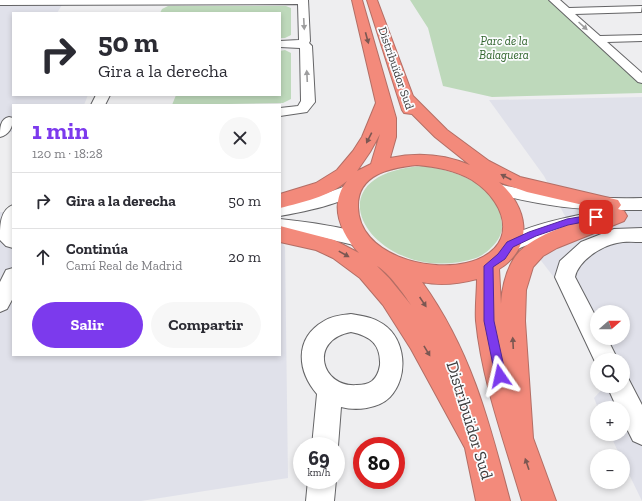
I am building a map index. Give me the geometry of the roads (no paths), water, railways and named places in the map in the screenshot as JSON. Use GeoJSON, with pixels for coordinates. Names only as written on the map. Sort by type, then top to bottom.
{"type":"FeatureCollection","features":[{"type":"Feature","properties":{"kind":"highway","name":"Distribuïdor Sud"},"geometry":{"type":"LineString","coordinates":[[357,0],[388,118],[388,137],[379,166]]}},
{"type":"Feature","properties":{"kind":"highway","name":"Distribuïdor Sud"},"geometry":{"type":"LineString","coordinates":[[372,0],[405,97],[416,122],[440,150],[459,167]]}},
{"type":"Feature","properties":{"kind":"highway"},"geometry":{"type":"LineString","coordinates":[[405,97],[441,134],[490,170],[532,188],[614,210]]}},
{"type":"Feature","properties":{"kind":"highway"},"geometry":{"type":"LineString","coordinates":[[281,201],[315,192],[336,182],[361,153],[374,128],[384,102]]}},
{"type":"Feature","properties":{"kind":"highway"},"geometry":{"type":"LineString","coordinates":[[417,159],[438,161],[459,167],[478,176],[495,188],[509,206],[515,225],[510,245],[501,256],[488,266],[466,273],[440,275],[413,271],[388,262],[371,251],[358,239],[349,221],[346,204],[351,189],[358,180],[368,172],[379,166],[397,161],[417,159]]}},
{"type":"Feature","properties":{"kind":"highway"},"geometry":{"type":"LineString","coordinates":[[518,438],[512,321],[514,290],[523,263],[535,250],[614,210]]}},
{"type":"Feature","properties":{"kind":"highway"},"geometry":{"type":"LineString","coordinates":[[281,234],[340,251],[357,261],[376,278],[411,325],[452,393],[479,443]]}},
{"type":"Feature","properties":{"kind":"highway","name":"Distribuïdor Sud"},"geometry":{"type":"LineString","coordinates":[[388,262],[413,287],[436,322],[459,376],[479,443],[493,501]]}},
{"type":"Feature","properties":{"kind":"highway"},"geometry":{"type":"LineString","coordinates":[[488,266],[489,321],[500,376],[518,438],[539,501]]}},
{"type":"Feature","properties":{"kind":"street"},"geometry":{"type":"LineString","coordinates":[[554,0],[642,79]]}},
{"type":"Feature","properties":{"kind":"street"},"geometry":{"type":"LineString","coordinates":[[628,0],[641,9]]}},
{"type":"Feature","properties":{"kind":"street"},"geometry":{"type":"LineString","coordinates":[[144,12],[150,1]]}},
{"type":"Feature","properties":{"kind":"street"},"geometry":{"type":"LineString","coordinates":[[0,2],[303,1],[304,41],[300,44]]}},
{"type":"Feature","properties":{"kind":"street"},"geometry":{"type":"LineString","coordinates":[[566,11],[641,9]]}},
{"type":"Feature","properties":{"kind":"street"},"geometry":{"type":"LineString","coordinates":[[597,40],[642,38]]}},
{"type":"Feature","properties":{"kind":"street"},"geometry":{"type":"LineString","coordinates":[[281,44],[300,44],[306,46],[308,102],[302,109],[291,112],[281,112]]}},
{"type":"Feature","properties":{"kind":"street"},"geometry":{"type":"LineString","coordinates":[[0,133],[9,121]]}},
{"type":"Feature","properties":{"kind":"street"},"geometry":{"type":"LineString","coordinates":[[495,188],[528,197],[642,215]]}},
{"type":"Feature","properties":{"kind":"street"},"geometry":{"type":"LineString","coordinates":[[281,210],[315,204],[331,199],[351,189]]}},
{"type":"Feature","properties":{"kind":"street"},"geometry":{"type":"LineString","coordinates":[[510,245],[532,234],[567,222],[642,204]]}},
{"type":"Feature","properties":{"kind":"street"},"geometry":{"type":"LineString","coordinates":[[0,215],[12,211]]}},
{"type":"Feature","properties":{"kind":"street"},"geometry":{"type":"LineString","coordinates":[[6,236],[3,223],[12,212]]}},
{"type":"Feature","properties":{"kind":"street"},"geometry":{"type":"LineString","coordinates":[[281,225],[320,230],[358,239]]}},
{"type":"Feature","properties":{"kind":"street"},"geometry":{"type":"LineString","coordinates":[[603,353],[565,277],[566,266],[588,247],[614,236],[642,235]]}},
{"type":"Feature","properties":{"kind":"street"},"geometry":{"type":"LineString","coordinates":[[0,303],[12,278]]}},
{"type":"Feature","properties":{"kind":"street"},"geometry":{"type":"LineString","coordinates":[[326,437],[330,390]]}},
{"type":"Feature","properties":{"kind":"street"},"geometry":{"type":"LineString","coordinates":[[622,393],[642,432]]}},
{"type":"Feature","properties":{"kind":"street"},"geometry":{"type":"LineString","coordinates":[[320,501],[321,489]]}},
{"type":"Feature","properties":{"kind":"park label","name":"Parc de la Balaguera"},"geometry":{"type":"Point","coordinates":[504,48]}}]}
